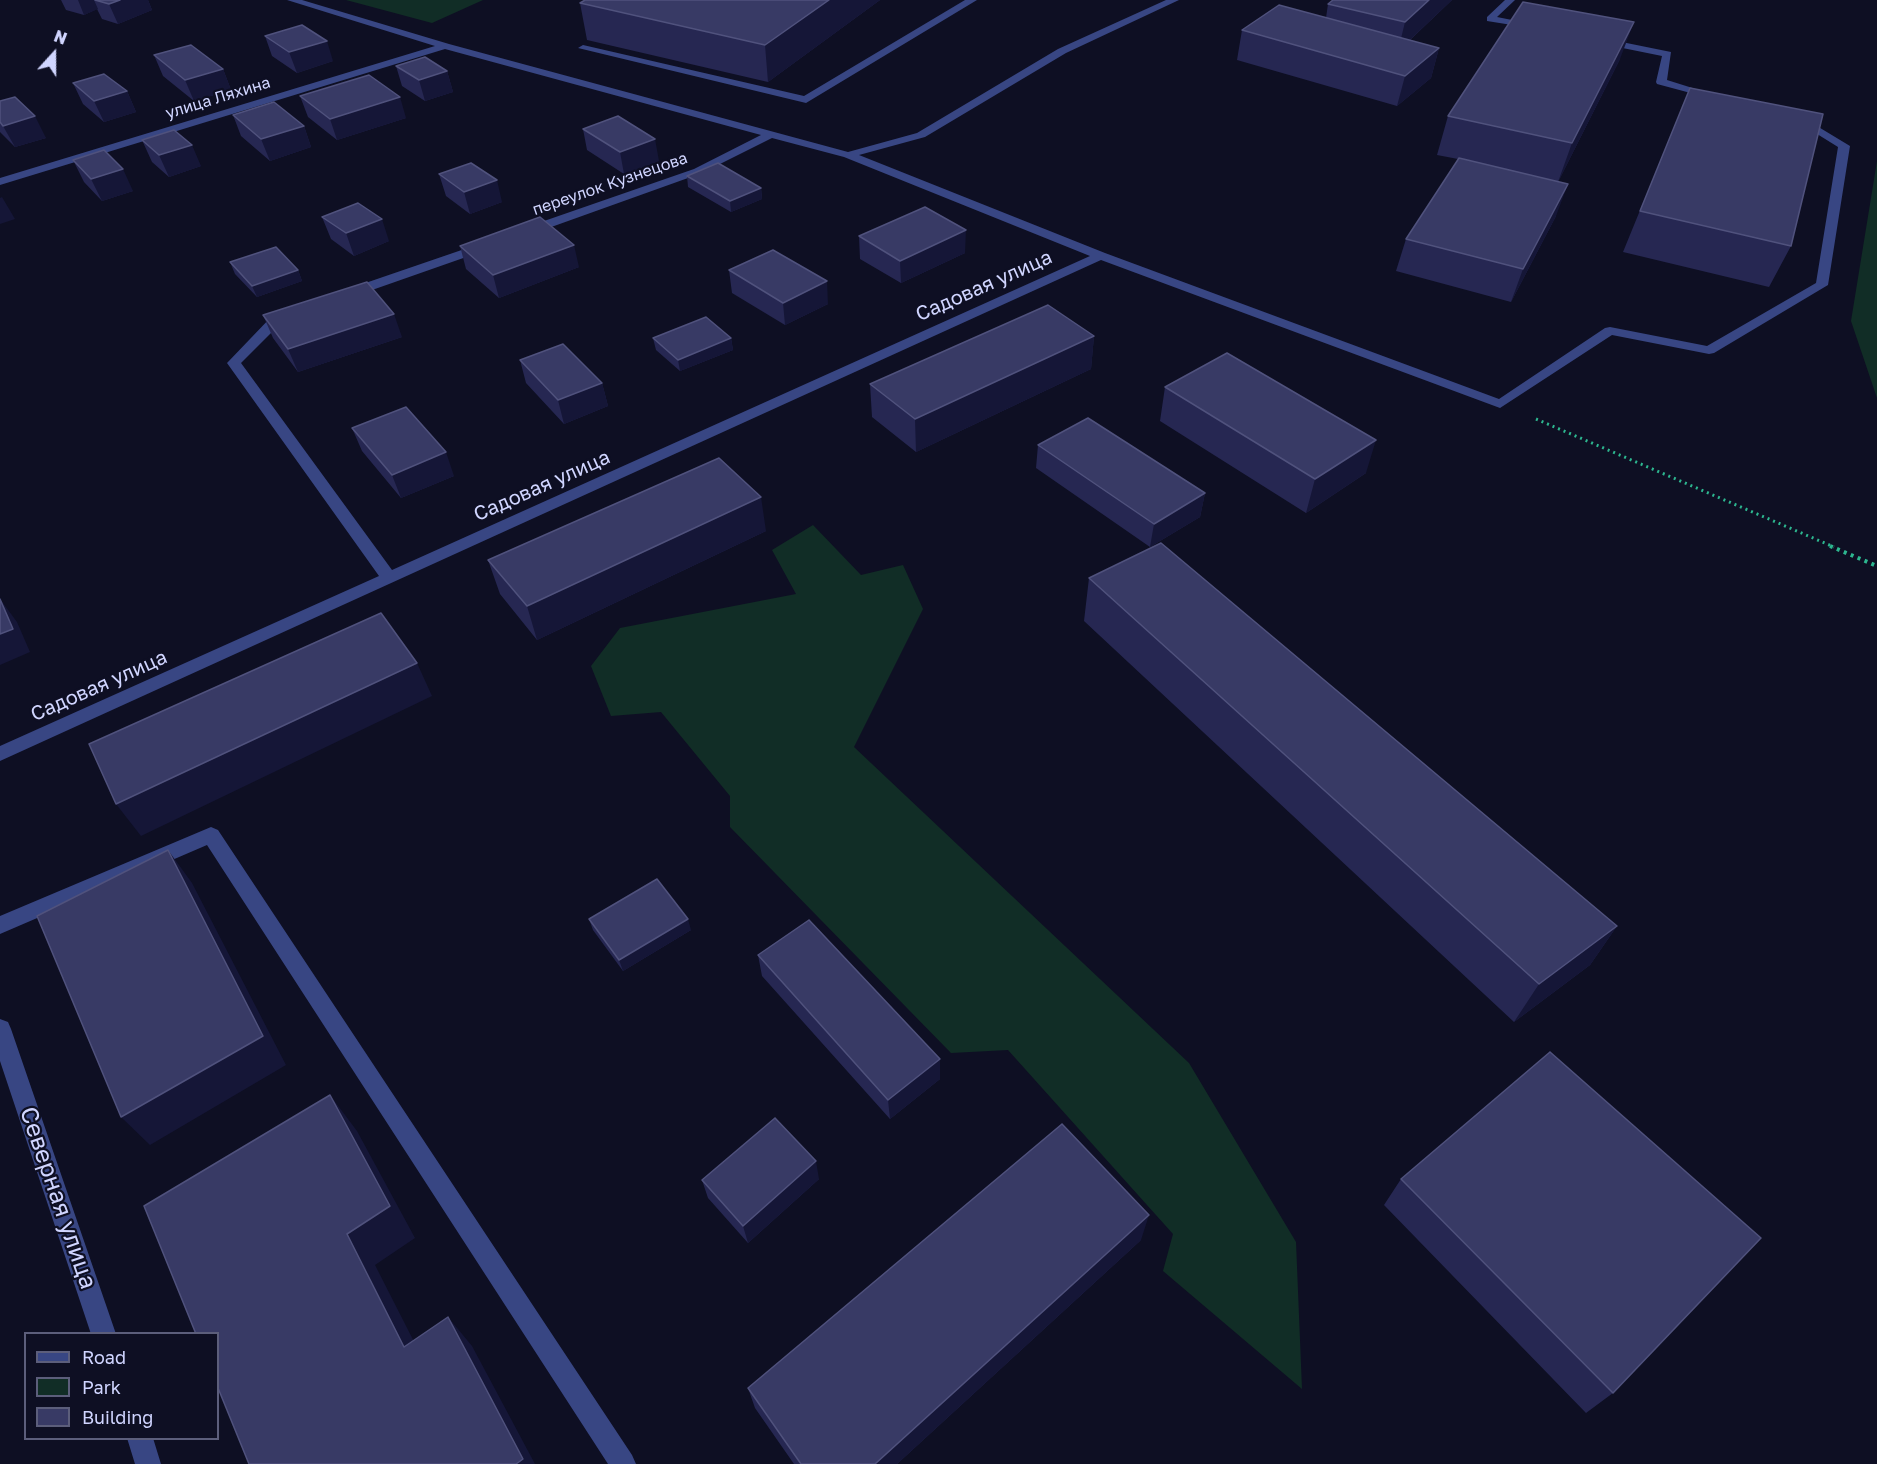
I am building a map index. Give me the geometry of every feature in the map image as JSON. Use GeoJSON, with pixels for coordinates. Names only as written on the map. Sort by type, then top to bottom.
{"type":"FeatureCollection","features":[{"type":"Feature","properties":{"kind":"street"},"geometry":{"type":"LineString","coordinates":[[292,0],[446,46],[848,155],[1101,256],[1500,404],[1610,332],[1709,350],[1822,285],[1844,146],[1797,119],[1786,116]]}},
{"type":"Feature","properties":{"kind":"street"},"geometry":{"type":"LineString","coordinates":[[583,48],[806,100],[972,0]]}},
{"type":"Feature","properties":{"kind":"street"},"geometry":{"type":"LineString","coordinates":[[848,155],[921,135],[1062,51],[1174,0]]}},
{"type":"Feature","properties":{"kind":"street"},"geometry":{"type":"LineString","coordinates":[[1510,0],[1490,19],[1549,30]]}},
{"type":"Feature","properties":{"kind":"street"},"geometry":{"type":"LineString","coordinates":[[1584,38],[1667,54],[1660,82],[1729,101]]}},
{"type":"Feature","properties":{"kind":"street","name":"улица Ляхина"},"geometry":{"type":"LineString","coordinates":[[0,182],[446,46]]}},
{"type":"Feature","properties":{"kind":"street","name":"переулок Кузнецова"},"geometry":{"type":"LineString","coordinates":[[334,299],[698,171],[771,134]]}},
{"type":"Feature","properties":{"kind":"street","name":"Садовая улица"},"geometry":{"type":"LineString","coordinates":[[0,754],[1101,256]]}},
{"type":"Feature","properties":{"kind":"street"},"geometry":{"type":"LineString","coordinates":[[300,311],[278,318],[234,363],[389,578]]}},
{"type":"Feature","properties":{"kind":"street"},"geometry":{"type":"LineString","coordinates":[[0,925],[211,835],[623,1464]]}},
{"type":"Feature","properties":{"kind":"street","name":"Северная улица"},"geometry":{"type":"LineString","coordinates":[[0,1029],[103,1332]]}},
{"type":"Feature","properties":{"kind":"street"},"geometry":{"type":"LineString","coordinates":[[141,1440],[148,1464]]}},
{"type":"Feature","properties":{"kind":"path"},"geometry":{"type":"LineString","coordinates":[[1500,404],[1877,566]]}},
{"type":"Feature","properties":{"kind":"green space"},"geometry":{"type":"Polygon","coordinates":[[[346,0],[483,0],[432,23],[346,0]]]}},
{"type":"Feature","properties":{"kind":"green space"},"geometry":{"type":"Polygon","coordinates":[[[1877,161],[1877,398],[1851,321],[1877,161]]]}},
{"type":"Feature","properties":{"kind":"green space"},"geometry":{"type":"Polygon","coordinates":[[[813,525],[861,575],[903,565],[923,609],[854,747],[1189,1063],[1296,1242],[1302,1389],[1163,1271],[1173,1234],[1008,1050],[951,1053],[730,827],[730,796],[661,712],[611,716],[591,666],[620,628],[796,594],[772,550],[813,525]]]}},
{"type":"Feature","properties":{"kind":"building"},"geometry":{"type":"Polygon","coordinates":[[[95,0],[120,0],[109,4],[95,0]]]}},
{"type":"Feature","properties":{"kind":"building"},"geometry":{"type":"Polygon","coordinates":[[[585,0],[829,0],[765,45],[580,3],[585,0]]]}},
{"type":"Feature","properties":{"kind":"building"},"geometry":{"type":"Polygon","coordinates":[[[1333,0],[1429,0],[1405,22],[1328,4],[1333,0]]]}},
{"type":"Feature","properties":{"kind":"building"},"geometry":{"type":"Polygon","coordinates":[[[1523,2],[1634,22],[1572,143],[1448,116],[1523,2]]]}},
{"type":"Feature","properties":{"kind":"building"},"geometry":{"type":"Polygon","coordinates":[[[1279,5],[1439,48],[1405,76],[1242,30],[1279,5]]]}},
{"type":"Feature","properties":{"kind":"building"},"geometry":{"type":"Polygon","coordinates":[[[302,25],[327,41],[289,52],[265,36],[302,25]]]}},
{"type":"Feature","properties":{"kind":"building"},"geometry":{"type":"Polygon","coordinates":[[[191,45],[223,69],[185,80],[154,55],[191,45]]]}},
{"type":"Feature","properties":{"kind":"building"},"geometry":{"type":"Polygon","coordinates":[[[425,57],[447,71],[419,80],[396,66],[425,57]]]}},
{"type":"Feature","properties":{"kind":"building"},"geometry":{"type":"Polygon","coordinates":[[[104,74],[127,91],[94,101],[73,83],[104,74]]]}},
{"type":"Feature","properties":{"kind":"building"},"geometry":{"type":"Polygon","coordinates":[[[369,75],[400,97],[330,119],[300,96],[369,75]]]}},
{"type":"Feature","properties":{"kind":"building"},"geometry":{"type":"Polygon","coordinates":[[[1690,88],[1823,114],[1791,246],[1640,211],[1690,88]]]}},
{"type":"Feature","properties":{"kind":"building"},"geometry":{"type":"Polygon","coordinates":[[[15,97],[35,116],[3,126],[0,122],[0,101],[15,97]]]}},
{"type":"Feature","properties":{"kind":"building"},"geometry":{"type":"Polygon","coordinates":[[[274,102],[304,126],[261,139],[233,115],[274,102]]]}},
{"type":"Feature","properties":{"kind":"building"},"geometry":{"type":"Polygon","coordinates":[[[618,116],[655,139],[620,152],[583,129],[618,116]]]}},
{"type":"Feature","properties":{"kind":"building"},"geometry":{"type":"Polygon","coordinates":[[[174,130],[192,145],[159,155],[142,140],[174,130]]]}},
{"type":"Feature","properties":{"kind":"building"},"geometry":{"type":"Polygon","coordinates":[[[104,150],[123,169],[91,179],[73,160],[104,150]]]}},
{"type":"Feature","properties":{"kind":"building"},"geometry":{"type":"Polygon","coordinates":[[[1459,158],[1568,184],[1523,269],[1406,239],[1459,158]]]}},
{"type":"Feature","properties":{"kind":"building"},"geometry":{"type":"Polygon","coordinates":[[[471,163],[497,180],[464,192],[439,174],[471,163]]]}},
{"type":"Feature","properties":{"kind":"building"},"geometry":{"type":"Polygon","coordinates":[[[718,163],[761,188],[730,201],[687,176],[718,163]]]}},
{"type":"Feature","properties":{"kind":"building"},"geometry":{"type":"Polygon","coordinates":[[[358,203],[382,219],[346,233],[322,217],[358,203]]]}},
{"type":"Feature","properties":{"kind":"building"},"geometry":{"type":"Polygon","coordinates":[[[925,207],[966,230],[900,261],[859,236],[925,207]]]}},
{"type":"Feature","properties":{"kind":"building"},"geometry":{"type":"Polygon","coordinates":[[[540,217],[574,245],[493,275],[460,246],[540,217]]]}},
{"type":"Feature","properties":{"kind":"building"},"geometry":{"type":"Polygon","coordinates":[[[276,247],[298,270],[252,286],[230,262],[276,247]]]}},
{"type":"Feature","properties":{"kind":"building"},"geometry":{"type":"Polygon","coordinates":[[[773,250],[827,281],[783,303],[729,270],[773,250]]]}},
{"type":"Feature","properties":{"kind":"building"},"geometry":{"type":"Polygon","coordinates":[[[367,282],[394,314],[288,349],[263,315],[367,282]]]}},
{"type":"Feature","properties":{"kind":"building"},"geometry":{"type":"Polygon","coordinates":[[[1048,305],[1094,336],[915,419],[870,384],[1048,305]]]}},
{"type":"Feature","properties":{"kind":"building"},"geometry":{"type":"Polygon","coordinates":[[[706,317],[731,338],[678,360],[653,338],[706,317]]]}},
{"type":"Feature","properties":{"kind":"building"},"geometry":{"type":"Polygon","coordinates":[[[563,344],[602,383],[558,400],[520,360],[563,344]]]}},
{"type":"Feature","properties":{"kind":"building"},"geometry":{"type":"Polygon","coordinates":[[[1227,353],[1376,440],[1315,479],[1165,387],[1227,353]]]}},
{"type":"Feature","properties":{"kind":"building"},"geometry":{"type":"Polygon","coordinates":[[[406,407],[446,452],[392,475],[352,428],[406,407]]]}},
{"type":"Feature","properties":{"kind":"building"},"geometry":{"type":"Polygon","coordinates":[[[1088,418],[1205,493],[1154,524],[1038,445],[1088,418]]]}},
{"type":"Feature","properties":{"kind":"building"},"geometry":{"type":"Polygon","coordinates":[[[719,458],[761,497],[527,606],[488,560],[719,458]]]}},
{"type":"Feature","properties":{"kind":"building"},"geometry":{"type":"Polygon","coordinates":[[[1161,543],[1617,926],[1539,984],[1089,578],[1161,543]]]}},
{"type":"Feature","properties":{"kind":"building"},"geometry":{"type":"Polygon","coordinates":[[[0,599],[13,629],[0,634],[0,599]]]}},
{"type":"Feature","properties":{"kind":"building"},"geometry":{"type":"Polygon","coordinates":[[[381,613],[417,663],[116,804],[89,744],[381,613]]]}},
{"type":"Feature","properties":{"kind":"building"},"geometry":{"type":"Polygon","coordinates":[[[168,850],[263,1036],[121,1117],[37,916],[168,850]]]}},
{"type":"Feature","properties":{"kind":"building"},"geometry":{"type":"Polygon","coordinates":[[[657,879],[688,919],[619,960],[589,919],[657,879]]]}},
{"type":"Feature","properties":{"kind":"building"},"geometry":{"type":"Polygon","coordinates":[[[809,920],[940,1059],[888,1100],[758,955],[809,920]]]}},
{"type":"Feature","properties":{"kind":"building"},"geometry":{"type":"Polygon","coordinates":[[[1550,1052],[1761,1238],[1613,1393],[1401,1179],[1550,1052]]]}},
{"type":"Feature","properties":{"kind":"building"},"geometry":{"type":"Polygon","coordinates":[[[330,1095],[390,1206],[347,1234],[404,1347],[448,1317],[523,1459],[516,1464],[249,1464],[219,1390],[219,1332],[195,1332],[144,1206],[330,1095]]]}},
{"type":"Feature","properties":{"kind":"building"},"geometry":{"type":"Polygon","coordinates":[[[775,1118],[816,1161],[743,1226],[702,1180],[775,1118]]]}},
{"type":"Feature","properties":{"kind":"building"},"geometry":{"type":"Polygon","coordinates":[[[1062,1124],[1149,1215],[875,1464],[801,1464],[748,1388],[1062,1124]]]}}]}
